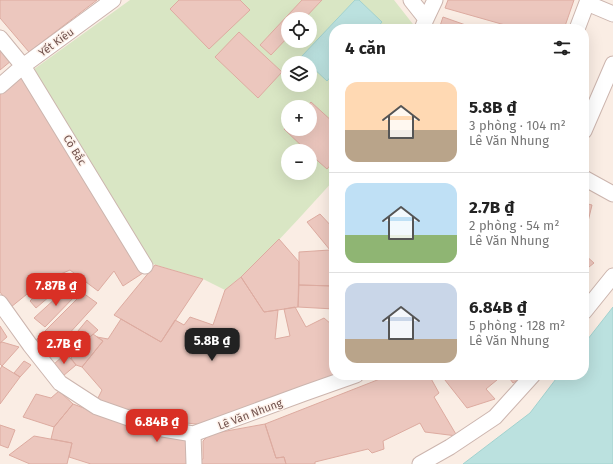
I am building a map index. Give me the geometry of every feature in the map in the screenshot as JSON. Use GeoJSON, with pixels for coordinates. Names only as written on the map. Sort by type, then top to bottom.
{"type":"FeatureCollection","features":[{"type":"Feature","properties":{"kind":"street","name":"Yết Kiêu"},"geometry":{"type":"LineString","coordinates":[[0,86],[23,66],[113,0]]}},
{"type":"Feature","properties":{"kind":"street"},"geometry":{"type":"LineString","coordinates":[[411,0],[424,24]]}},
{"type":"Feature","properties":{"kind":"street"},"geometry":{"type":"LineString","coordinates":[[424,24],[435,0]]}},
{"type":"Feature","properties":{"kind":"street"},"geometry":{"type":"LineString","coordinates":[[579,24],[587,1],[613,14]]}},
{"type":"Feature","properties":{"kind":"street","name":"Cô Bắc"},"geometry":{"type":"LineString","coordinates":[[0,38],[23,66],[145,266]]}},
{"type":"Feature","properties":{"kind":"street"},"geometry":{"type":"LineString","coordinates":[[589,120],[612,71]]}},
{"type":"Feature","properties":{"kind":"street"},"geometry":{"type":"LineString","coordinates":[[589,181],[613,194]]}},
{"type":"Feature","properties":{"kind":"street"},"geometry":{"type":"LineString","coordinates":[[589,306],[613,276]]}},
{"type":"Feature","properties":{"kind":"street","name":"Lê Văn Nhung"},"geometry":{"type":"LineString","coordinates":[[0,303],[60,383],[97,407],[157,428],[193,434],[342,380]]}},
{"type":"Feature","properties":{"kind":"street"},"geometry":{"type":"LineString","coordinates":[[420,464],[450,447],[495,417],[528,380]]}},
{"type":"Feature","properties":{"kind":"street"},"geometry":{"type":"LineString","coordinates":[[193,434],[194,464]]}},
{"type":"Feature","properties":{"kind":"green space"},"geometry":{"type":"Polygon","coordinates":[[[130,0],[394,0],[413,24],[329,24],[329,186],[268,251],[225,290],[203,279],[146,262],[30,72],[130,0]]]}},
{"type":"Feature","properties":{"kind":"water"},"geometry":{"type":"Polygon","coordinates":[[[355,0],[359,0],[382,22],[380,24],[332,24],[355,0]]]}},
{"type":"Feature","properties":{"kind":"water"},"geometry":{"type":"Polygon","coordinates":[[[329,27],[329,79],[327,81],[317,72],[317,56],[302,56],[310,48],[317,48],[317,40],[329,27]]]}},
{"type":"Feature","properties":{"kind":"water"},"geometry":{"type":"Polygon","coordinates":[[[613,307],[613,464],[463,464],[530,413],[555,380],[589,380],[589,338],[613,307]]]}},
{"type":"Feature","properties":{"kind":"building"},"geometry":{"type":"Polygon","coordinates":[[[0,0],[97,0],[29,52],[0,18],[0,0]]]}},
{"type":"Feature","properties":{"kind":"building"},"geometry":{"type":"Polygon","coordinates":[[[179,0],[240,0],[250,10],[209,49],[170,9],[179,0]]]}},
{"type":"Feature","properties":{"kind":"building"},"geometry":{"type":"Polygon","coordinates":[[[302,0],[322,0],[311,12],[291,12],[302,0]]]}},
{"type":"Feature","properties":{"kind":"building"},"geometry":{"type":"Polygon","coordinates":[[[448,0],[574,0],[566,24],[501,24],[445,8],[448,0]]]}},
{"type":"Feature","properties":{"kind":"building"},"geometry":{"type":"Polygon","coordinates":[[[443,17],[463,24],[441,24],[443,17]]]}},
{"type":"Feature","properties":{"kind":"building"},"geometry":{"type":"Polygon","coordinates":[[[281,22],[281,44],[271,55],[260,45],[281,22]]]}},
{"type":"Feature","properties":{"kind":"building"},"geometry":{"type":"Polygon","coordinates":[[[239,32],[281,71],[281,73],[258,98],[215,57],[239,32]]]}},
{"type":"Feature","properties":{"kind":"building"},"geometry":{"type":"Polygon","coordinates":[[[0,39],[17,56],[0,70],[0,39]]]}},
{"type":"Feature","properties":{"kind":"building"},"geometry":{"type":"Polygon","coordinates":[[[24,74],[143,273],[123,286],[114,271],[98,291],[70,270],[42,282],[11,307],[0,292],[0,94],[24,74]]]}},
{"type":"Feature","properties":{"kind":"building"},"geometry":{"type":"Polygon","coordinates":[[[317,107],[329,118],[329,167],[327,169],[317,160],[317,144],[300,144],[291,136],[317,136],[317,107]]]}},
{"type":"Feature","properties":{"kind":"building"},"geometry":{"type":"Polygon","coordinates":[[[589,204],[592,205],[589,217],[589,204]]]}},
{"type":"Feature","properties":{"kind":"building"},"geometry":{"type":"Polygon","coordinates":[[[320,214],[329,224],[329,249],[307,222],[320,214]]]}},
{"type":"Feature","properties":{"kind":"building"},"geometry":{"type":"Polygon","coordinates":[[[279,239],[299,262],[298,307],[264,312],[241,277],[279,239]]]}},
{"type":"Feature","properties":{"kind":"building"},"geometry":{"type":"Polygon","coordinates":[[[329,250],[329,286],[299,285],[299,252],[329,250]]]}},
{"type":"Feature","properties":{"kind":"building"},"geometry":{"type":"Polygon","coordinates":[[[589,258],[594,263],[589,267],[589,258]]]}},
{"type":"Feature","properties":{"kind":"building"},"geometry":{"type":"Polygon","coordinates":[[[155,265],[203,279],[161,342],[114,315],[155,265]]]}},
{"type":"Feature","properties":{"kind":"building"},"geometry":{"type":"Polygon","coordinates":[[[241,277],[264,312],[278,310],[275,339],[290,336],[284,309],[295,307],[306,327],[324,318],[329,322],[329,377],[206,425],[157,420],[97,400],[102,390],[82,367],[103,341],[97,337],[108,339],[121,319],[161,342],[175,320],[184,325],[190,317],[213,325],[225,290],[241,277]]]}},
{"type":"Feature","properties":{"kind":"building"},"geometry":{"type":"Polygon","coordinates":[[[52,280],[64,284],[36,308],[30,301],[52,280]]]}},
{"type":"Feature","properties":{"kind":"building"},"geometry":{"type":"Polygon","coordinates":[[[299,285],[329,286],[329,309],[298,307],[299,285]]]}},
{"type":"Feature","properties":{"kind":"building"},"geometry":{"type":"Polygon","coordinates":[[[69,286],[77,294],[45,327],[34,318],[69,286]]]}},
{"type":"Feature","properties":{"kind":"building"},"geometry":{"type":"Polygon","coordinates":[[[83,293],[97,303],[46,359],[35,341],[83,293]]]}},
{"type":"Feature","properties":{"kind":"building"},"geometry":{"type":"Polygon","coordinates":[[[87,320],[98,330],[83,343],[73,337],[87,320]]]}},
{"type":"Feature","properties":{"kind":"building"},"geometry":{"type":"Polygon","coordinates":[[[0,326],[7,337],[0,343],[0,326]]]}},
{"type":"Feature","properties":{"kind":"building"},"geometry":{"type":"Polygon","coordinates":[[[93,334],[103,341],[82,367],[76,365],[71,358],[83,343],[93,334]]]}},
{"type":"Feature","properties":{"kind":"building"},"geometry":{"type":"Polygon","coordinates":[[[2,342],[19,347],[2,366],[0,364],[0,343],[2,342]]]}},
{"type":"Feature","properties":{"kind":"building"},"geometry":{"type":"Polygon","coordinates":[[[66,353],[76,365],[63,376],[52,366],[66,353]]]}},
{"type":"Feature","properties":{"kind":"building"},"geometry":{"type":"Polygon","coordinates":[[[24,361],[31,365],[20,377],[14,373],[24,361]]]}},
{"type":"Feature","properties":{"kind":"building"},"geometry":{"type":"Polygon","coordinates":[[[2,366],[20,377],[0,404],[0,369],[2,366]]]}},
{"type":"Feature","properties":{"kind":"building"},"geometry":{"type":"Polygon","coordinates":[[[377,380],[432,380],[439,393],[434,397],[457,436],[425,432],[420,423],[383,441],[384,449],[372,453],[368,449],[315,462],[315,464],[286,464],[284,457],[276,458],[265,424],[377,380]]]}},
{"type":"Feature","properties":{"kind":"building"},"geometry":{"type":"Polygon","coordinates":[[[445,380],[497,380],[486,389],[495,399],[467,408],[445,380]]]}},
{"type":"Feature","properties":{"kind":"building"},"geometry":{"type":"Polygon","coordinates":[[[511,380],[518,380],[513,383],[511,380]]]}},
{"type":"Feature","properties":{"kind":"building"},"geometry":{"type":"Polygon","coordinates":[[[59,391],[73,404],[54,427],[23,417],[36,394],[51,398],[59,391]]]}},
{"type":"Feature","properties":{"kind":"building"},"geometry":{"type":"Polygon","coordinates":[[[73,404],[127,424],[190,439],[192,463],[203,459],[203,441],[210,434],[265,424],[276,458],[284,457],[286,464],[91,464],[69,457],[72,443],[51,439],[54,427],[73,404]]]}},
{"type":"Feature","properties":{"kind":"building"},"geometry":{"type":"Polygon","coordinates":[[[0,425],[15,430],[8,448],[0,445],[0,425]]]}},
{"type":"Feature","properties":{"kind":"building"},"geometry":{"type":"Polygon","coordinates":[[[34,436],[72,443],[67,464],[30,464],[9,455],[34,436]]]}}]}
